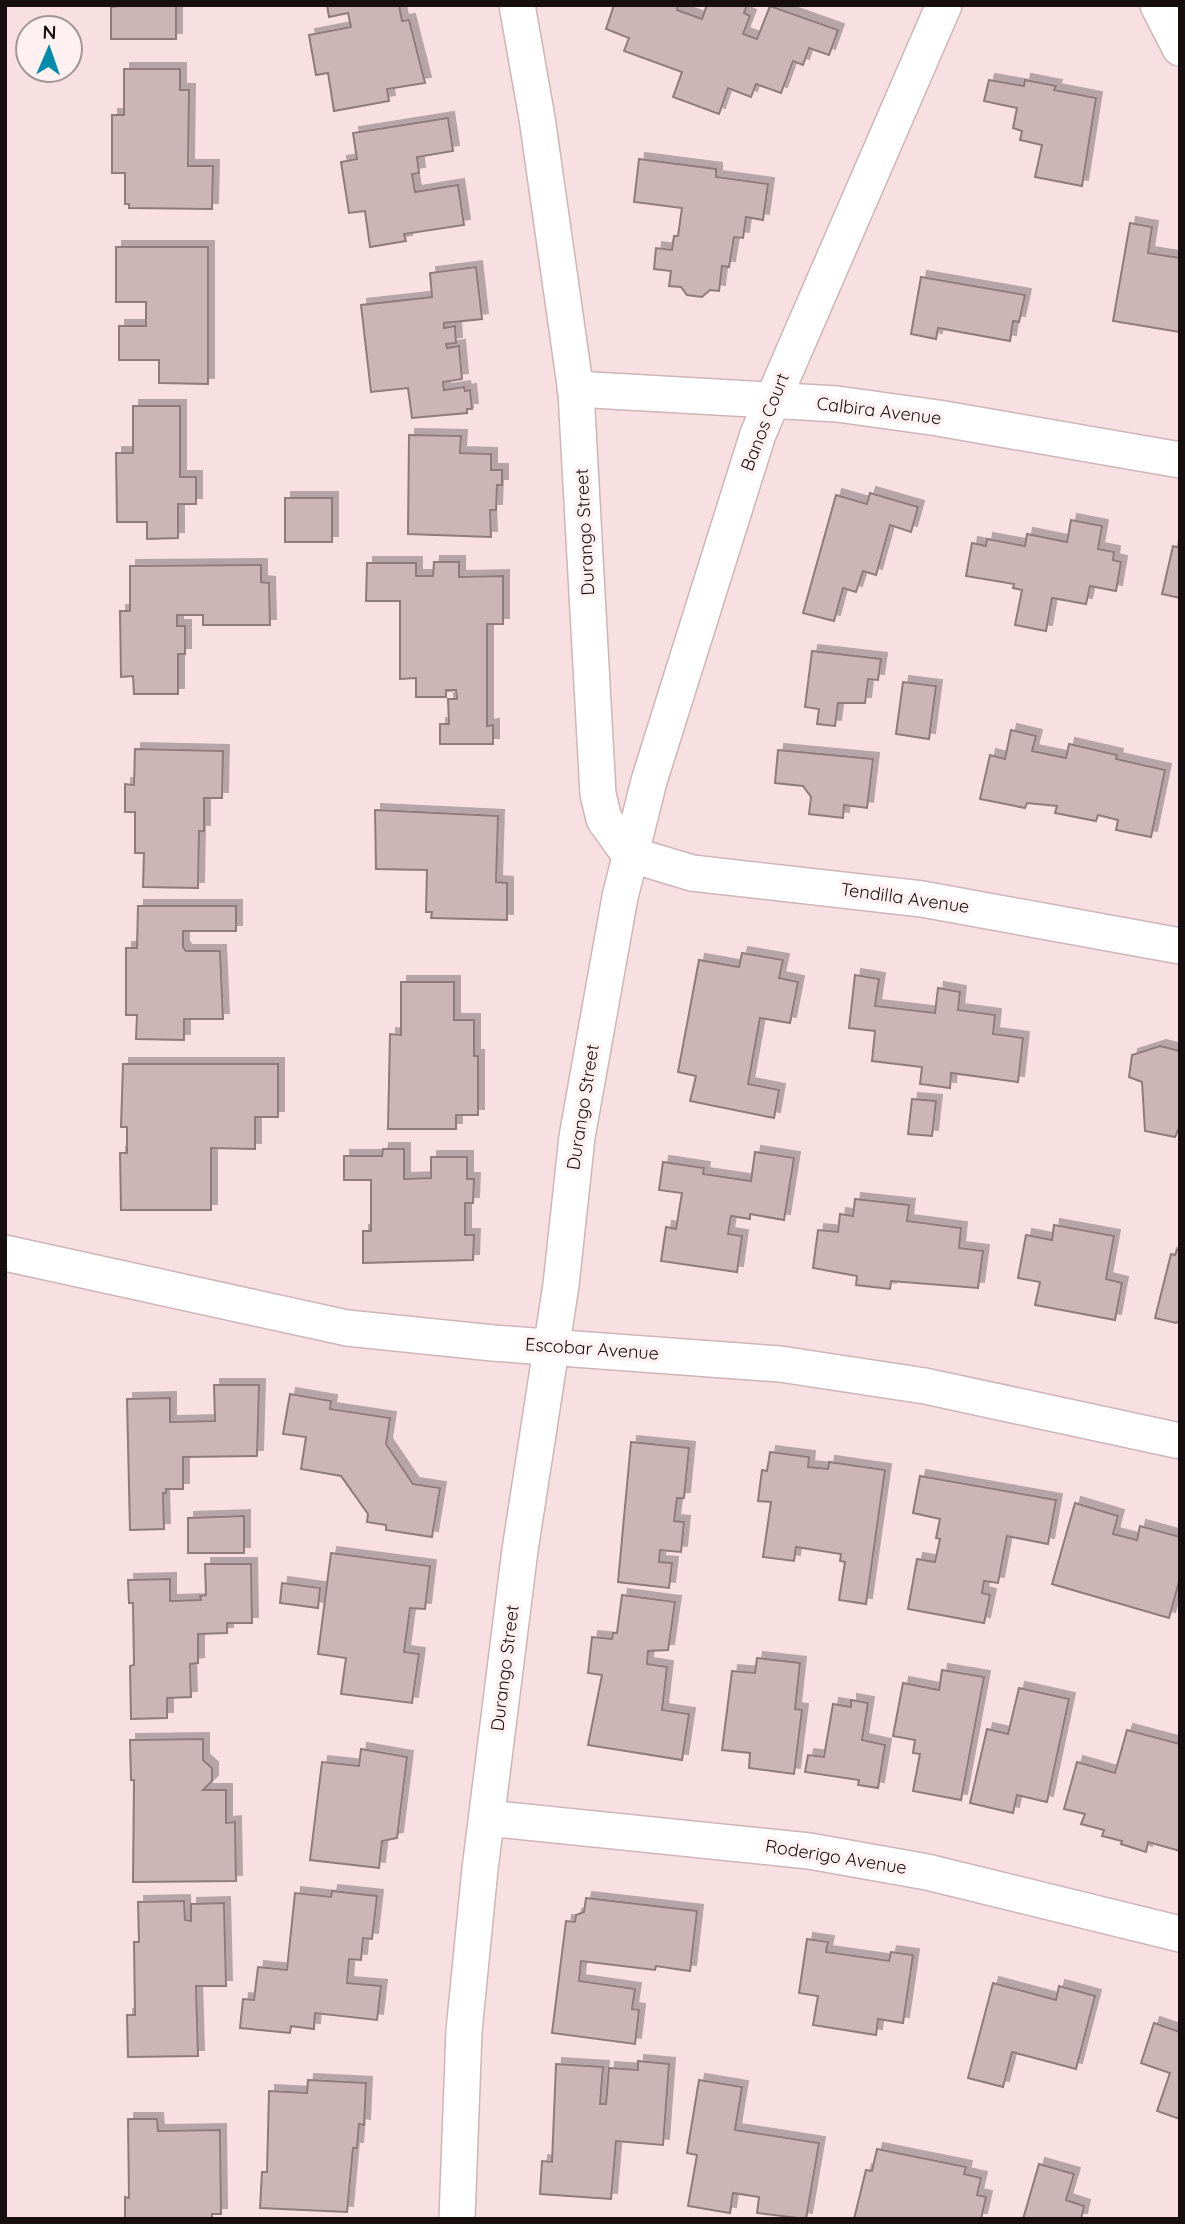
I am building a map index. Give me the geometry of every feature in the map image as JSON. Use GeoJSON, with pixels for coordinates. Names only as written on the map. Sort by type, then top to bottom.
{"type":"FeatureCollection","features":[{"type":"Feature","properties":{"kind":"street","name":"Durango Street"},"geometry":{"type":"LineString","coordinates":[[457,2219],[464,2031],[519,1561],[589,1062],[629,854],[604,819],[598,794],[575,389],[537,118],[517,5]]}},
{"type":"Feature","properties":{"kind":"street","name":"Banos Court"},"geometry":{"type":"LineString","coordinates":[[629,854],[734,506],[773,399],[944,5]]}},
{"type":"Feature","properties":{"kind":"street"},"geometry":{"type":"LineString","coordinates":[[1158,5],[1180,48]]}},
{"type":"Feature","properties":{"kind":"street","name":"Calbira Avenue"},"geometry":{"type":"LineString","coordinates":[[575,389],[773,399],[938,418],[1180,460]]}},
{"type":"Feature","properties":{"kind":"street","name":"Tendilla Avenue"},"geometry":{"type":"LineString","coordinates":[[629,854],[692,873],[932,900],[1180,946]]}},
{"type":"Feature","properties":{"kind":"street","name":"Escobar Avenue"},"geometry":{"type":"LineString","coordinates":[[5,1252],[348,1328],[743,1360],[866,1376],[970,1394],[1180,1441]]}},
{"type":"Feature","properties":{"kind":"street","name":"Roderigo Avenue"},"geometry":{"type":"LineString","coordinates":[[487,1818],[809,1852],[927,1872],[1180,1934]]}},
{"type":"Feature","properties":{"kind":"building"},"geometry":{"type":"Polygon","coordinates":[[[176,5],[176,39],[111,39],[111,7],[176,5]]]}},
{"type":"Feature","properties":{"kind":"building"},"geometry":{"type":"Polygon","coordinates":[[[327,5],[399,5],[402,21],[409,20],[425,83],[387,89],[389,101],[334,111],[328,73],[316,75],[309,35],[351,27],[348,13],[329,17],[327,5]]]}},
{"type":"Feature","properties":{"kind":"building"},"geometry":{"type":"Polygon","coordinates":[[[614,5],[678,5],[677,10],[702,19],[707,5],[747,5],[744,13],[750,16],[743,34],[757,39],[770,6],[838,30],[829,55],[809,48],[803,65],[793,61],[781,93],[756,84],[751,97],[728,88],[719,114],[673,97],[682,72],[624,51],[629,38],[606,29],[614,5]]]}},
{"type":"Feature","properties":{"kind":"building"},"geometry":{"type":"Polygon","coordinates":[[[124,69],[180,69],[180,90],[189,90],[188,166],[213,166],[212,209],[129,208],[129,204],[125,204],[125,173],[112,173],[112,115],[124,115],[124,69]]]}},
{"type":"Feature","properties":{"kind":"building"},"geometry":{"type":"Polygon","coordinates":[[[989,80],[1024,86],[1025,80],[1056,86],[1054,90],[1096,98],[1082,186],[1035,177],[1042,145],[1020,140],[1022,131],[1013,128],[1017,108],[984,101],[989,80]]]}},
{"type":"Feature","properties":{"kind":"building"},"geometry":{"type":"Polygon","coordinates":[[[448,118],[453,151],[417,157],[419,173],[412,174],[415,192],[458,185],[464,225],[404,234],[406,241],[370,247],[365,211],[349,213],[341,162],[357,159],[353,133],[448,118]]]}},
{"type":"Feature","properties":{"kind":"building"},"geometry":{"type":"Polygon","coordinates":[[[639,159],[716,169],[716,177],[768,184],[763,220],[746,217],[743,238],[734,237],[729,267],[722,266],[719,291],[710,290],[702,297],[687,295],[681,287],[669,286],[671,271],[654,269],[656,248],[672,250],[674,236],[678,236],[682,208],[634,202],[639,159]]]}},
{"type":"Feature","properties":{"kind":"building"},"geometry":{"type":"Polygon","coordinates":[[[1130,223],[1152,227],[1148,253],[1180,258],[1180,332],[1113,321],[1130,223]]]}},
{"type":"Feature","properties":{"kind":"building"},"geometry":{"type":"Polygon","coordinates":[[[116,247],[208,247],[208,384],[159,383],[159,360],[119,360],[119,326],[146,326],[146,302],[116,302],[116,247]]]}},
{"type":"Feature","properties":{"kind":"building"},"geometry":{"type":"Polygon","coordinates":[[[476,267],[482,319],[444,323],[444,328],[455,326],[456,343],[446,344],[447,348],[459,346],[462,379],[443,382],[444,390],[464,387],[465,391],[470,390],[472,409],[467,409],[467,413],[412,418],[408,388],[371,392],[361,305],[432,297],[430,273],[476,267]]]}},
{"type":"Feature","properties":{"kind":"building"},"geometry":{"type":"Polygon","coordinates":[[[921,277],[1025,295],[1019,322],[1013,321],[1010,341],[938,328],[936,339],[911,334],[921,277]]]}},
{"type":"Feature","properties":{"kind":"building"},"geometry":{"type":"Polygon","coordinates":[[[133,406],[180,406],[180,477],[196,477],[196,504],[178,504],[178,538],[147,539],[147,522],[117,522],[116,453],[133,453],[133,406]]]}},
{"type":"Feature","properties":{"kind":"building"},"geometry":{"type":"Polygon","coordinates":[[[409,435],[461,436],[460,453],[491,454],[491,470],[502,470],[502,485],[497,485],[496,510],[490,510],[491,537],[408,534],[409,435]]]}},
{"type":"Feature","properties":{"kind":"building"},"geometry":{"type":"Polygon","coordinates":[[[870,493],[918,507],[911,532],[890,525],[876,575],[863,571],[856,592],[843,588],[834,621],[803,613],[836,495],[867,504],[870,493]]]}},
{"type":"Feature","properties":{"kind":"building"},"geometry":{"type":"Polygon","coordinates":[[[285,498],[332,498],[332,542],[285,542],[285,498]]]}},
{"type":"Feature","properties":{"kind":"building"},"geometry":{"type":"Polygon","coordinates":[[[1071,520],[1102,526],[1098,549],[1114,552],[1113,560],[1121,562],[1116,591],[1090,586],[1086,604],[1052,598],[1046,631],[1015,625],[1022,590],[1013,588],[1014,584],[966,576],[972,543],[986,546],[987,539],[1025,546],[1027,534],[1067,542],[1071,520]]]}},
{"type":"Feature","properties":{"kind":"building"},"geometry":{"type":"Polygon","coordinates":[[[1173,546],[1180,548],[1180,598],[1162,594],[1173,546]]]}},
{"type":"Feature","properties":{"kind":"building"},"geometry":{"type":"Polygon","coordinates":[[[434,562],[459,562],[459,577],[503,576],[503,624],[487,624],[487,726],[493,725],[493,744],[440,744],[440,724],[449,724],[448,699],[457,699],[456,690],[446,690],[446,697],[416,697],[416,678],[400,679],[400,601],[366,601],[367,563],[416,563],[416,576],[433,576],[434,562]]]}},
{"type":"Feature","properties":{"kind":"building"},"geometry":{"type":"Polygon","coordinates":[[[261,565],[261,582],[269,583],[270,625],[203,625],[203,615],[177,615],[177,626],[185,626],[185,654],[178,654],[178,694],[134,694],[133,676],[121,677],[120,611],[130,611],[130,566],[261,565]]]}},
{"type":"Feature","properties":{"kind":"building"},"geometry":{"type":"Polygon","coordinates":[[[812,651],[881,659],[878,680],[868,679],[865,703],[838,703],[835,726],[817,724],[819,709],[805,707],[812,651]]]}},
{"type":"Feature","properties":{"kind":"building"},"geometry":{"type":"Polygon","coordinates":[[[903,682],[936,686],[929,739],[896,734],[903,682]]]}},
{"type":"Feature","properties":{"kind":"building"},"geometry":{"type":"Polygon","coordinates":[[[1011,730],[1036,736],[1032,751],[1066,758],[1069,744],[1117,755],[1116,759],[1165,770],[1151,837],[1116,830],[1118,820],[1098,815],[1096,821],[1055,813],[1057,806],[1027,803],[1025,808],[980,799],[990,755],[1005,759],[1011,730]]]}},
{"type":"Feature","properties":{"kind":"building"},"geometry":{"type":"Polygon","coordinates":[[[135,749],[223,751],[222,798],[204,798],[204,831],[199,831],[198,888],[143,887],[144,853],[135,853],[135,812],[125,812],[125,784],[134,785],[135,749]]]}},
{"type":"Feature","properties":{"kind":"building"},"geometry":{"type":"Polygon","coordinates":[[[778,750],[873,759],[867,808],[844,805],[843,818],[809,814],[811,797],[803,786],[775,783],[778,750]]]}},
{"type":"Feature","properties":{"kind":"building"},"geometry":{"type":"Polygon","coordinates":[[[375,810],[498,816],[496,882],[507,883],[507,920],[431,918],[432,912],[426,912],[427,870],[376,869],[375,810]]]}},
{"type":"Feature","properties":{"kind":"building"},"geometry":{"type":"Polygon","coordinates":[[[138,906],[236,906],[236,931],[183,931],[183,947],[186,951],[220,951],[223,1019],[184,1019],[184,1040],[136,1039],[137,1015],[126,1015],[126,948],[137,948],[138,906]]]}},
{"type":"Feature","properties":{"kind":"building"},"geometry":{"type":"Polygon","coordinates":[[[742,953],[783,960],[779,978],[798,982],[790,1023],[760,1018],[748,1084],[779,1090],[774,1118],[690,1101],[696,1076],[678,1072],[699,960],[739,967],[742,953]]]}},
{"type":"Feature","properties":{"kind":"building"},"geometry":{"type":"Polygon","coordinates":[[[855,975],[879,979],[875,1006],[935,1013],[938,988],[960,992],[958,1010],[995,1015],[993,1034],[1023,1038],[1018,1082],[951,1073],[950,1088],[920,1084],[922,1067],[872,1061],[875,1031],[849,1028],[855,975]]]}},
{"type":"Feature","properties":{"kind":"building"},"geometry":{"type":"Polygon","coordinates":[[[401,982],[454,982],[454,1020],[474,1020],[474,1056],[478,1056],[478,1115],[456,1115],[456,1129],[388,1129],[390,1034],[401,1035],[401,982]]]}},
{"type":"Feature","properties":{"kind":"building"},"geometry":{"type":"Polygon","coordinates":[[[1160,1046],[1180,1051],[1180,1126],[1175,1137],[1145,1131],[1142,1082],[1129,1077],[1132,1055],[1160,1046]]]}},
{"type":"Feature","properties":{"kind":"building"},"geometry":{"type":"Polygon","coordinates":[[[123,1064],[278,1064],[278,1117],[255,1117],[255,1149],[211,1148],[211,1210],[121,1210],[120,1153],[127,1153],[127,1127],[121,1127],[123,1064]]]}},
{"type":"Feature","properties":{"kind":"building"},"geometry":{"type":"Polygon","coordinates":[[[912,1099],[936,1101],[932,1136],[908,1134],[912,1099]]]}},
{"type":"Feature","properties":{"kind":"building"},"geometry":{"type":"Polygon","coordinates":[[[383,1149],[404,1149],[404,1179],[431,1178],[431,1157],[467,1157],[467,1179],[474,1179],[473,1203],[465,1203],[465,1235],[474,1235],[473,1260],[363,1263],[363,1231],[371,1231],[371,1180],[344,1180],[344,1156],[382,1156],[383,1149]]]}},
{"type":"Feature","properties":{"kind":"building"},"geometry":{"type":"Polygon","coordinates":[[[755,1152],[794,1158],[784,1220],[750,1214],[750,1219],[731,1216],[728,1234],[742,1236],[737,1272],[661,1261],[666,1227],[676,1229],[682,1193],[659,1190],[663,1162],[704,1168],[703,1174],[751,1181],[755,1152]]]}},
{"type":"Feature","properties":{"kind":"building"},"geometry":{"type":"Polygon","coordinates":[[[855,1199],[909,1205],[907,1221],[961,1228],[959,1248],[983,1251],[978,1288],[891,1281],[890,1289],[856,1285],[857,1276],[813,1268],[818,1230],[838,1232],[840,1214],[853,1216],[855,1199]]]}},
{"type":"Feature","properties":{"kind":"building"},"geometry":{"type":"Polygon","coordinates":[[[1054,1225],[1114,1236],[1106,1279],[1122,1283],[1115,1320],[1035,1305],[1040,1282],[1018,1278],[1026,1235],[1052,1240],[1054,1225]]]}},
{"type":"Feature","properties":{"kind":"building"},"geometry":{"type":"Polygon","coordinates":[[[1177,1250],[1180,1251],[1180,1320],[1176,1323],[1155,1318],[1171,1254],[1175,1255],[1177,1250]]]}},
{"type":"Feature","properties":{"kind":"building"},"geometry":{"type":"Polygon","coordinates":[[[214,1385],[259,1385],[257,1456],[183,1457],[183,1489],[166,1489],[166,1493],[163,1493],[164,1529],[130,1530],[127,1399],[170,1398],[170,1422],[215,1421],[214,1385]]]}},
{"type":"Feature","properties":{"kind":"building"},"geometry":{"type":"Polygon","coordinates":[[[290,1394],[331,1401],[330,1409],[390,1418],[386,1444],[413,1484],[440,1488],[432,1537],[386,1530],[386,1525],[367,1522],[368,1514],[341,1476],[301,1469],[306,1437],[283,1434],[290,1394]]]}},
{"type":"Feature","properties":{"kind":"building"},"geometry":{"type":"Polygon","coordinates":[[[631,1442],[689,1448],[684,1498],[677,1498],[674,1521],[684,1522],[681,1552],[660,1550],[659,1562],[672,1563],[669,1588],[618,1582],[631,1442]]]}},
{"type":"Feature","properties":{"kind":"building"},"geometry":{"type":"Polygon","coordinates":[[[770,1452],[809,1457],[808,1467],[828,1469],[829,1462],[885,1470],[866,1604],[839,1600],[845,1562],[840,1561],[841,1554],[796,1547],[794,1561],[763,1557],[771,1502],[758,1501],[762,1470],[767,1471],[770,1452]]]}},
{"type":"Feature","properties":{"kind":"building"},"geometry":{"type":"Polygon","coordinates":[[[920,1476],[1056,1500],[1048,1544],[1007,1536],[998,1583],[984,1581],[982,1593],[990,1595],[984,1623],[908,1609],[917,1559],[935,1562],[940,1539],[936,1538],[940,1519],[913,1513],[920,1476]]]}},
{"type":"Feature","properties":{"kind":"building"},"geometry":{"type":"Polygon","coordinates":[[[1075,1503],[1118,1516],[1113,1534],[1137,1540],[1140,1526],[1180,1537],[1180,1578],[1169,1618],[1052,1584],[1075,1503]]]}},
{"type":"Feature","properties":{"kind":"building"},"geometry":{"type":"Polygon","coordinates":[[[244,1516],[244,1553],[188,1553],[188,1518],[244,1516]]]}},
{"type":"Feature","properties":{"kind":"building"},"geometry":{"type":"Polygon","coordinates":[[[331,1553],[430,1566],[425,1609],[410,1608],[404,1652],[419,1654],[412,1703],[341,1694],[346,1658],[318,1654],[331,1553]]]}},
{"type":"Feature","properties":{"kind":"building"},"geometry":{"type":"Polygon","coordinates":[[[205,1564],[251,1564],[252,1623],[227,1623],[227,1633],[198,1634],[198,1663],[190,1664],[191,1697],[167,1698],[167,1718],[131,1719],[133,1603],[129,1603],[128,1580],[170,1579],[170,1601],[201,1600],[200,1596],[206,1595],[205,1564]]]}},
{"type":"Feature","properties":{"kind":"building"},"geometry":{"type":"Polygon","coordinates":[[[282,1583],[320,1588],[318,1608],[280,1603],[282,1583]]]}},
{"type":"Feature","properties":{"kind":"building"},"geometry":{"type":"Polygon","coordinates":[[[622,1595],[675,1602],[668,1650],[648,1651],[647,1664],[667,1667],[662,1710],[689,1714],[682,1760],[588,1745],[602,1675],[588,1673],[592,1637],[612,1639],[613,1633],[617,1633],[622,1595]]]}},
{"type":"Feature","properties":{"kind":"building"},"geometry":{"type":"Polygon","coordinates":[[[757,1658],[800,1663],[795,1709],[802,1710],[794,1774],[749,1768],[750,1753],[722,1750],[732,1671],[755,1673],[757,1658]]]}},
{"type":"Feature","properties":{"kind":"building"},"geometry":{"type":"Polygon","coordinates":[[[942,1670],[984,1677],[961,1800],[913,1791],[920,1754],[913,1753],[915,1740],[893,1736],[903,1683],[939,1690],[942,1670]]]}},
{"type":"Feature","properties":{"kind":"building"},"geometry":{"type":"Polygon","coordinates":[[[1019,1688],[1069,1699],[1047,1802],[1017,1795],[1013,1813],[970,1803],[987,1729],[1008,1734],[1019,1688]]]}},
{"type":"Feature","properties":{"kind":"building"},"geometry":{"type":"Polygon","coordinates":[[[851,1700],[868,1703],[862,1740],[885,1745],[878,1788],[858,1785],[859,1780],[805,1772],[808,1755],[824,1757],[833,1704],[851,1707],[851,1700]]]}},
{"type":"Feature","properties":{"kind":"building"},"geometry":{"type":"Polygon","coordinates":[[[1127,1730],[1180,1744],[1180,1851],[1148,1842],[1146,1852],[1121,1844],[1122,1841],[1102,1836],[1104,1830],[1081,1824],[1085,1814],[1064,1809],[1077,1762],[1115,1773],[1127,1730]]]}},
{"type":"Feature","properties":{"kind":"building"},"geometry":{"type":"Polygon","coordinates":[[[203,1739],[203,1760],[212,1768],[212,1781],[203,1790],[226,1790],[226,1823],[235,1822],[236,1881],[133,1882],[134,1780],[131,1780],[130,1740],[203,1739]]]}},
{"type":"Feature","properties":{"kind":"building"},"geometry":{"type":"Polygon","coordinates":[[[361,1749],[407,1757],[397,1838],[382,1841],[379,1868],[310,1860],[322,1762],[359,1766],[361,1749]]]}},
{"type":"Feature","properties":{"kind":"building"},"geometry":{"type":"Polygon","coordinates":[[[332,1891],[377,1896],[372,1939],[363,1938],[361,1960],[349,1959],[347,1983],[381,1986],[377,2020],[315,2013],[314,2029],[291,2026],[290,2033],[240,2028],[243,1999],[254,2000],[258,1967],[287,1970],[295,1893],[331,1897],[332,1891]]]}},
{"type":"Feature","properties":{"kind":"building"},"geometry":{"type":"Polygon","coordinates":[[[586,1898],[697,1911],[690,1971],[656,1966],[655,1970],[581,1961],[579,1981],[635,1989],[632,2009],[639,2010],[635,2044],[552,2033],[566,1921],[575,1922],[576,1915],[584,1912],[586,1898]]]}},
{"type":"Feature","properties":{"kind":"building"},"geometry":{"type":"Polygon","coordinates":[[[184,1901],[185,1920],[191,1921],[191,1904],[224,1903],[226,1986],[196,1986],[198,2056],[128,2057],[127,2015],[135,2015],[134,1942],[139,1942],[138,1902],[184,1901]]]}},
{"type":"Feature","properties":{"kind":"building"},"geometry":{"type":"Polygon","coordinates":[[[807,1939],[828,1942],[826,1952],[889,1961],[891,1952],[913,1955],[903,2023],[878,2019],[876,2035],[813,2025],[818,1996],[799,1993],[807,1939]]]}},
{"type":"Feature","properties":{"kind":"building"},"geometry":{"type":"Polygon","coordinates":[[[993,1983],[1056,2000],[1059,1986],[1095,1996],[1076,2069],[1012,2052],[1003,2087],[968,2078],[993,1983]]]}},
{"type":"Feature","properties":{"kind":"building"},"geometry":{"type":"Polygon","coordinates":[[[1154,2023],[1180,2032],[1180,2119],[1157,2111],[1170,2073],[1141,2063],[1154,2023]]]}},
{"type":"Feature","properties":{"kind":"building"},"geometry":{"type":"Polygon","coordinates":[[[638,2061],[669,2064],[663,2145],[616,2141],[611,2199],[540,2194],[542,2161],[552,2162],[556,2064],[603,2067],[600,2104],[606,2104],[609,2068],[638,2070],[638,2061]]]}},
{"type":"Feature","properties":{"kind":"building"},"geometry":{"type":"Polygon","coordinates":[[[308,2080],[366,2083],[364,2125],[359,2124],[357,2148],[353,2148],[347,2212],[260,2208],[262,2172],[267,2172],[269,2091],[307,2093],[308,2080]]]}},
{"type":"Feature","properties":{"kind":"building"},"geometry":{"type":"Polygon","coordinates":[[[699,2080],[742,2087],[735,2130],[819,2143],[806,2219],[757,2213],[759,2197],[733,2193],[730,2213],[688,2206],[697,2155],[687,2153],[699,2080]]]}},
{"type":"Feature","properties":{"kind":"building"},"geometry":{"type":"Polygon","coordinates":[[[128,2119],[157,2119],[158,2131],[220,2130],[221,2214],[212,2214],[212,2219],[125,2219],[125,2197],[129,2198],[128,2119]]]}},
{"type":"Feature","properties":{"kind":"building"},"geometry":{"type":"Polygon","coordinates":[[[877,2149],[966,2167],[964,2174],[981,2178],[977,2195],[986,2197],[981,2219],[854,2219],[866,2170],[872,2171],[877,2149]]]}},
{"type":"Feature","properties":{"kind":"building"},"geometry":{"type":"Polygon","coordinates":[[[1039,2164],[1074,2174],[1066,2200],[1084,2206],[1081,2219],[1023,2219],[1039,2164]]]}}]}
